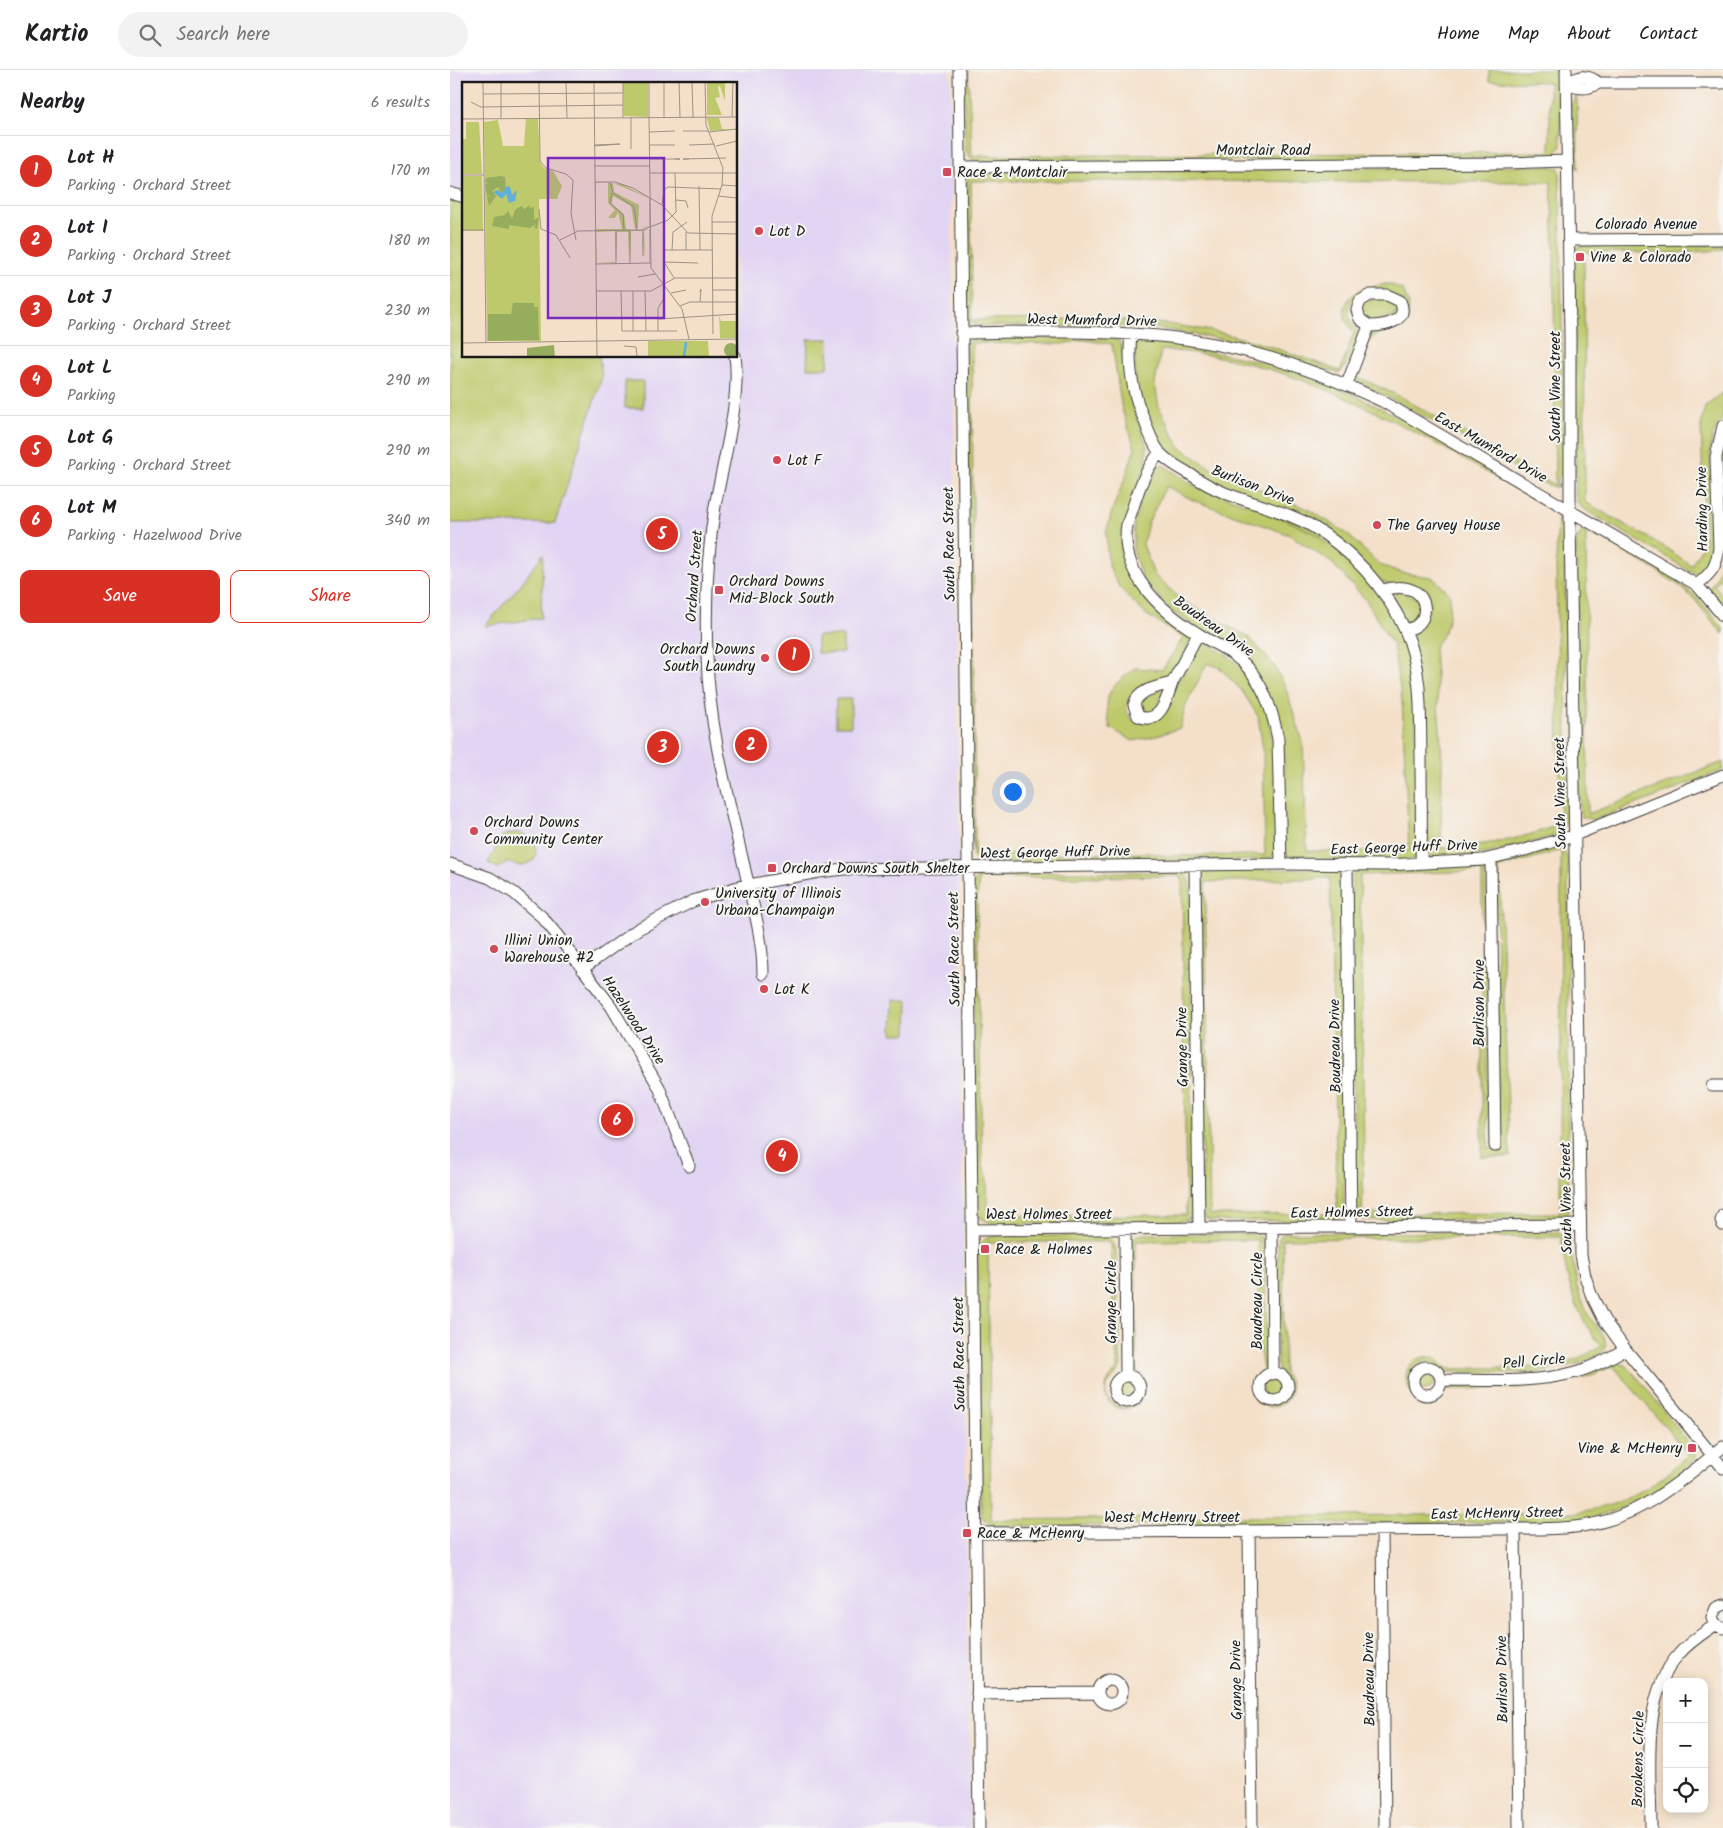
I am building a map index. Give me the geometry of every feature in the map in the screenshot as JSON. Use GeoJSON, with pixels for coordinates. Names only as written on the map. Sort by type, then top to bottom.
{"type":"FeatureCollection","features":[{"type":"Feature","properties":{"kind":"street","name":"South Race Street"},"geometry":{"type":"LineString","coordinates":[[959,70],[979,1828]]}},
{"type":"Feature","properties":{"kind":"street","name":"South Vine Street"},"geometry":{"type":"LineString","coordinates":[[1566,70],[1570,510],[1581,1255],[1591,1294],[1604,1320],[1625,1349],[1723,1468]]}},
{"type":"Feature","properties":{"kind":"street"},"geometry":{"type":"LineString","coordinates":[[1566,84],[1578,77],[1592,78],[1599,83],[1723,84]]}},
{"type":"Feature","properties":{"kind":"street","name":"Montclair Road"},"geometry":{"type":"LineString","coordinates":[[960,167],[1567,161]]}},
{"type":"Feature","properties":{"kind":"street","name":"Colorado Avenue"},"geometry":{"type":"LineString","coordinates":[[1569,240],[1723,239]]}},
{"type":"Feature","properties":{"kind":"street"},"geometry":{"type":"LineString","coordinates":[[1347,384],[1369,326]]}},
{"type":"Feature","properties":{"kind":"street","name":"West Mumford Drive"},"geometry":{"type":"LineString","coordinates":[[961,333],[1098,332],[1160,336],[1220,346]]}},
{"type":"Feature","properties":{"kind":"street","name":"Burlison Drive"},"geometry":{"type":"LineString","coordinates":[[1131,334],[1129,354],[1134,392],[1142,416],[1160,453],[1170,462],[1209,486],[1294,517],[1311,526],[1349,555],[1382,590],[1405,630],[1411,648],[1419,689],[1422,813],[1421,864]]}},
{"type":"Feature","properties":{"kind":"street","name":"East Mumford Drive"},"geometry":{"type":"LineString","coordinates":[[1220,346],[1264,356],[1347,384],[1382,401],[1697,585],[1723,616]]}},
{"type":"Feature","properties":{"kind":"street","name":"Orchard Street"},"geometry":{"type":"LineString","coordinates":[[735,358],[735,394],[710,546],[706,599],[706,640],[709,692],[717,750],[750,885],[759,928],[764,974]]}},
{"type":"Feature","properties":{"kind":"street","name":"Harding Drive"},"geometry":{"type":"LineString","coordinates":[[1697,585],[1710,573],[1717,562],[1719,548],[1716,457],[1723,426]]}},
{"type":"Feature","properties":{"kind":"street","name":"Boudreau Drive"},"geometry":{"type":"LineString","coordinates":[[1160,453],[1152,463],[1134,503],[1128,524],[1126,538],[1132,566],[1152,598],[1165,611],[1238,658],[1249,669],[1268,702],[1278,739],[1281,864]]}},
{"type":"Feature","properties":{"kind":"street"},"geometry":{"type":"LineString","coordinates":[[1382,590],[1394,588],[1411,589],[1421,596],[1426,606],[1423,617],[1416,626],[1405,630]]}},
{"type":"Feature","properties":{"kind":"street"},"geometry":{"type":"LineString","coordinates":[[1172,683],[1198,634]]}},
{"type":"Feature","properties":{"kind":"street","name":"East George Huff Drive"},"geometry":{"type":"LineString","coordinates":[[1281,864],[1421,864],[1491,859],[1576,835],[1723,775]]}},
{"type":"Feature","properties":{"kind":"street","name":"Burlison Drive"},"geometry":{"type":"LineString","coordinates":[[1491,859],[1495,1146]]}},
{"type":"Feature","properties":{"kind":"street","name":"Hazelwood Drive"},"geometry":{"type":"LineString","coordinates":[[450,864],[490,878],[526,903],[556,934],[611,1006],[659,1086],[689,1166]]}},
{"type":"Feature","properties":{"kind":"street","name":"West George Huff Drive"},"geometry":{"type":"LineString","coordinates":[[582,969],[617,943],[664,915],[693,901],[750,885],[819,872],[844,869],[1281,864]]}},
{"type":"Feature","properties":{"kind":"street","name":"Boudreau Drive"},"geometry":{"type":"LineString","coordinates":[[1347,865],[1351,1227]]}},
{"type":"Feature","properties":{"kind":"street","name":"Grange Drive"},"geometry":{"type":"LineString","coordinates":[[1195,866],[1200,1228]]}},
{"type":"Feature","properties":{"kind":"street"},"geometry":{"type":"LineString","coordinates":[[1723,1215],[1723,1225]]}},
{"type":"Feature","properties":{"kind":"street","name":"East Holmes Street"},"geometry":{"type":"LineString","coordinates":[[1125,1229],[1580,1225]]}},
{"type":"Feature","properties":{"kind":"street","name":"Boudreau Circle"},"geometry":{"type":"LineString","coordinates":[[1272,1228],[1273,1374]]}},
{"type":"Feature","properties":{"kind":"street","name":"West Holmes Street"},"geometry":{"type":"LineString","coordinates":[[972,1230],[1125,1229]]}},
{"type":"Feature","properties":{"kind":"street","name":"Grange Circle"},"geometry":{"type":"LineString","coordinates":[[1125,1229],[1126,1375]]}},
{"type":"Feature","properties":{"kind":"street","name":"Pell Circle"},"geometry":{"type":"LineString","coordinates":[[1441,1380],[1533,1380],[1555,1377],[1594,1366],[1625,1349]]}},
{"type":"Feature","properties":{"kind":"street","name":"East McHenry Street"},"geometry":{"type":"LineString","coordinates":[[1249,1531],[1515,1529],[1582,1526],[1618,1518],[1640,1508],[1682,1481],[1723,1447]]}},
{"type":"Feature","properties":{"kind":"street","name":"Burlison Drive"},"geometry":{"type":"LineString","coordinates":[[1515,1529],[1518,1828]]}},
{"type":"Feature","properties":{"kind":"street","name":"Boudreau Drive"},"geometry":{"type":"LineString","coordinates":[[1382,1530],[1385,1828]]}},
{"type":"Feature","properties":{"kind":"street","name":"Grange Drive"},"geometry":{"type":"LineString","coordinates":[[1249,1531],[1252,1828]]}},
{"type":"Feature","properties":{"kind":"street","name":"West McHenry Street"},"geometry":{"type":"LineString","coordinates":[[976,1533],[1249,1531]]}},
{"type":"Feature","properties":{"kind":"street","name":"Brookens Circle"},"geometry":{"type":"LineString","coordinates":[[1651,1828],[1651,1734],[1652,1714],[1656,1696],[1672,1662],[1680,1653],[1692,1641],[1719,1627],[1712,1618],[1713,1611],[1723,1605]]}},
{"type":"Feature","properties":{"kind":"street"},"geometry":{"type":"LineString","coordinates":[[977,1694],[1098,1693]]}},
{"type":"Feature","properties":{"kind":"shaded area","name":"University of Illinois Urbana-Champaign"},"geometry":{"type":"Polygon","coordinates":[[[450,70],[950,70],[970,1828],[450,1828],[450,70]]]}},
{"type":"Feature","properties":{"kind":"green space"},"geometry":{"type":"Polygon","coordinates":[[[964,70],[968,70],[972,156],[1550,152],[1549,82],[1489,81],[1489,70],[1559,70],[1561,146],[1554,155],[1546,158],[980,162],[969,157],[965,147],[964,70]]]}},
{"type":"Feature","properties":{"kind":"green space"},"geometry":{"type":"Polygon","coordinates":[[[1576,96],[1578,169],[1573,164],[1571,104],[1576,96]]]}},
{"type":"Feature","properties":{"kind":"green space"},"geometry":{"type":"Polygon","coordinates":[[[1545,166],[1559,168],[1564,465],[1557,481],[1557,488],[1537,481],[1448,429],[1357,381],[1354,377],[1368,338],[1372,334],[1385,329],[1404,300],[1366,292],[1359,294],[1353,300],[1349,306],[1349,314],[1358,335],[1352,355],[1340,373],[1238,342],[1156,328],[1118,326],[978,326],[973,324],[969,321],[967,314],[967,181],[969,174],[1545,166]],[[971,181],[972,320],[1065,319],[1128,321],[1190,327],[1251,341],[1340,371],[1354,332],[1345,317],[1344,310],[1346,304],[1350,298],[1363,289],[1390,284],[1403,290],[1409,305],[1408,321],[1398,328],[1378,334],[1370,341],[1363,352],[1356,376],[1403,398],[1555,485],[1554,253],[1551,182],[971,181]]]}},
{"type":"Feature","properties":{"kind":"green space"},"geometry":{"type":"Polygon","coordinates":[[[450,200],[462,203],[462,358],[599,358],[602,377],[555,523],[450,523],[450,200]]]}},
{"type":"Feature","properties":{"kind":"green space"},"geometry":{"type":"Polygon","coordinates":[[[1723,245],[1723,250],[1677,253],[1584,252],[1585,502],[1663,546],[1691,565],[1705,542],[1701,426],[1705,406],[1723,392],[1723,417],[1713,434],[1710,452],[1714,549],[1708,564],[1697,575],[1592,514],[1581,507],[1576,500],[1574,256],[1577,247],[1584,246],[1723,245]]]}},
{"type":"Feature","properties":{"kind":"green space"},"geometry":{"type":"Polygon","coordinates":[[[1382,298],[1398,304],[1395,317],[1368,321],[1362,317],[1363,302],[1382,298]]]}},
{"type":"Feature","properties":{"kind":"green space"},"geometry":{"type":"Polygon","coordinates":[[[977,338],[1110,338],[1119,341],[1122,348],[1130,398],[1147,446],[1146,466],[1122,531],[1121,551],[1143,595],[1160,614],[1183,627],[1190,636],[1186,650],[1172,674],[1160,682],[1133,693],[1129,699],[1127,712],[1134,720],[1147,723],[1173,690],[1198,643],[1202,641],[1207,642],[1231,658],[1244,669],[1256,685],[1264,705],[1274,751],[1277,842],[1275,854],[1268,860],[997,863],[973,858],[967,342],[977,338]],[[1083,340],[1062,344],[972,343],[975,854],[1151,853],[1168,856],[1265,855],[1263,750],[1258,716],[1242,691],[1219,667],[1207,663],[1186,705],[1180,728],[1133,741],[1110,728],[1107,707],[1113,687],[1135,668],[1162,670],[1183,638],[1144,613],[1119,587],[1108,564],[1106,533],[1135,448],[1122,410],[1112,344],[1083,340]]]}},
{"type":"Feature","properties":{"kind":"green space"},"geometry":{"type":"Polygon","coordinates":[[[808,339],[829,339],[828,368],[807,368],[808,339]]]}},
{"type":"Feature","properties":{"kind":"green space"},"geometry":{"type":"Polygon","coordinates":[[[1139,343],[1166,344],[1225,354],[1280,367],[1320,381],[1414,425],[1564,512],[1568,815],[1567,823],[1557,834],[1485,854],[1432,858],[1427,853],[1413,637],[1423,625],[1429,608],[1429,599],[1421,591],[1387,584],[1379,580],[1346,548],[1207,482],[1166,453],[1156,440],[1135,388],[1135,345],[1139,343]],[[1161,350],[1155,384],[1159,407],[1179,446],[1215,471],[1308,509],[1345,532],[1380,565],[1403,573],[1432,577],[1450,594],[1448,622],[1443,634],[1434,647],[1442,759],[1441,848],[1500,841],[1528,835],[1558,825],[1560,815],[1556,562],[1558,513],[1464,459],[1368,408],[1318,386],[1267,369],[1215,356],[1161,350]]]}},
{"type":"Feature","properties":{"kind":"green space"},"geometry":{"type":"Polygon","coordinates":[[[625,381],[643,381],[643,408],[625,408],[625,381]]]}},
{"type":"Feature","properties":{"kind":"green space"},"geometry":{"type":"Polygon","coordinates":[[[1723,440],[1723,577],[1714,585],[1723,596],[1723,609],[1713,598],[1710,587],[1717,577],[1722,557],[1720,455],[1723,440]]]}},
{"type":"Feature","properties":{"kind":"green space"},"geometry":{"type":"Polygon","coordinates":[[[1160,465],[1165,466],[1194,486],[1268,511],[1317,535],[1339,552],[1358,571],[1381,599],[1396,622],[1413,680],[1416,709],[1416,856],[1414,859],[1405,861],[1290,859],[1285,854],[1283,847],[1284,753],[1282,726],[1275,706],[1233,649],[1172,612],[1143,580],[1137,563],[1133,549],[1134,522],[1141,498],[1154,469],[1160,465]],[[1166,486],[1148,523],[1143,544],[1154,575],[1182,600],[1249,637],[1273,664],[1285,686],[1303,742],[1307,851],[1409,851],[1402,701],[1393,646],[1366,600],[1332,563],[1290,535],[1195,501],[1166,486]]]}},
{"type":"Feature","properties":{"kind":"green space"},"geometry":{"type":"Polygon","coordinates":[[[1587,528],[1591,528],[1671,576],[1700,600],[1723,628],[1723,634],[1694,599],[1680,586],[1586,529],[1588,814],[1723,762],[1723,770],[1593,820],[1582,817],[1580,813],[1576,541],[1583,530],[1587,528]]]}},
{"type":"Feature","properties":{"kind":"green space"},"geometry":{"type":"Polygon","coordinates":[[[543,554],[541,618],[485,626],[521,584],[543,554]]]}},
{"type":"Feature","properties":{"kind":"green space"},"geometry":{"type":"Polygon","coordinates":[[[1401,591],[1417,598],[1419,611],[1414,624],[1407,625],[1392,598],[1394,593],[1401,591]]]}},
{"type":"Feature","properties":{"kind":"green space"},"geometry":{"type":"Polygon","coordinates":[[[817,636],[843,636],[843,653],[817,653],[817,636]]]}},
{"type":"Feature","properties":{"kind":"green space"},"geometry":{"type":"Polygon","coordinates":[[[1161,689],[1164,692],[1154,713],[1142,713],[1138,701],[1161,689]]]}},
{"type":"Feature","properties":{"kind":"green space"},"geometry":{"type":"Polygon","coordinates":[[[836,699],[851,699],[851,726],[836,726],[836,699]]]}},
{"type":"Feature","properties":{"kind":"green space"},"geometry":{"type":"Polygon","coordinates":[[[517,832],[524,834],[532,843],[535,843],[535,859],[521,865],[507,862],[498,868],[488,863],[502,836],[517,832]]]}},
{"type":"Feature","properties":{"kind":"green space"},"geometry":{"type":"Polygon","coordinates":[[[1553,847],[1563,848],[1568,859],[1568,1211],[1566,1216],[1558,1219],[1359,1219],[1354,1211],[1352,876],[1362,869],[1474,866],[1483,868],[1486,876],[1488,1148],[1498,1148],[1496,866],[1506,860],[1553,847]],[[1561,850],[1499,868],[1510,1157],[1482,1157],[1482,871],[1360,875],[1364,1154],[1362,1214],[1560,1213],[1561,850]]]}},
{"type":"Feature","properties":{"kind":"green space"},"geometry":{"type":"Polygon","coordinates":[[[1327,869],[1338,872],[1341,876],[1343,882],[1344,1210],[1340,1217],[1333,1221],[1214,1221],[1206,1219],[1202,1208],[1200,876],[1204,871],[1327,869]],[[1330,878],[1205,882],[1210,1215],[1337,1214],[1330,878]]]}},
{"type":"Feature","properties":{"kind":"green space"},"geometry":{"type":"Polygon","coordinates":[[[990,872],[1187,873],[1191,885],[1191,1213],[1188,1219],[1177,1222],[1005,1224],[992,1223],[980,1218],[977,1207],[972,885],[978,876],[990,872]],[[1182,876],[979,878],[977,900],[982,1163],[987,1177],[988,1216],[1186,1215],[1182,876]]]}},
{"type":"Feature","properties":{"kind":"green space"},"geometry":{"type":"Polygon","coordinates":[[[893,1000],[908,1000],[907,1034],[892,1034],[893,1000]]]}},
{"type":"Feature","properties":{"kind":"green space"},"geometry":{"type":"Polygon","coordinates":[[[1559,1232],[1569,1238],[1577,1287],[1587,1313],[1604,1337],[1606,1345],[1602,1353],[1581,1363],[1537,1373],[1443,1372],[1429,1362],[1422,1363],[1413,1367],[1410,1379],[1412,1390],[1420,1396],[1426,1397],[1433,1396],[1450,1386],[1549,1383],[1569,1379],[1616,1363],[1626,1365],[1696,1453],[1691,1463],[1667,1484],[1650,1494],[1601,1516],[1577,1521],[996,1526],[989,1524],[983,1518],[981,1514],[977,1254],[982,1242],[994,1236],[1108,1236],[1112,1239],[1116,1249],[1121,1366],[1106,1390],[1109,1379],[1117,1370],[1111,1242],[988,1242],[991,1520],[1575,1513],[1634,1496],[1654,1484],[1689,1455],[1613,1366],[1573,1380],[1531,1387],[1447,1389],[1436,1397],[1429,1399],[1416,1398],[1411,1393],[1406,1380],[1408,1368],[1411,1363],[1424,1357],[1432,1357],[1444,1367],[1451,1369],[1526,1368],[1572,1360],[1601,1346],[1586,1325],[1576,1304],[1567,1276],[1561,1237],[1283,1239],[1284,1373],[1288,1378],[1291,1389],[1290,1395],[1283,1404],[1271,1407],[1255,1402],[1252,1383],[1263,1370],[1259,1345],[1258,1240],[1136,1241],[1136,1368],[1142,1385],[1141,1401],[1132,1407],[1123,1409],[1115,1407],[1110,1402],[1106,1395],[1116,1405],[1128,1406],[1139,1401],[1141,1393],[1140,1385],[1131,1372],[1131,1243],[1133,1239],[1144,1234],[1250,1234],[1261,1237],[1264,1243],[1268,1369],[1259,1379],[1257,1389],[1258,1396],[1270,1404],[1284,1399],[1289,1390],[1277,1366],[1278,1242],[1280,1236],[1285,1233],[1559,1232]]]}},
{"type":"Feature","properties":{"kind":"green space"},"geometry":{"type":"Polygon","coordinates":[[[1425,1370],[1432,1373],[1435,1380],[1432,1387],[1425,1390],[1418,1387],[1415,1380],[1418,1373],[1425,1370]]]}},
{"type":"Feature","properties":{"kind":"green space"},"geometry":{"type":"Polygon","coordinates":[[[1272,1378],[1279,1381],[1282,1388],[1279,1395],[1272,1398],[1265,1395],[1262,1388],[1265,1381],[1272,1378]]]}},
{"type":"Feature","properties":{"kind":"green space"},"geometry":{"type":"Polygon","coordinates":[[[1120,1381],[1128,1381],[1133,1386],[1131,1397],[1120,1399],[1115,1394],[1115,1386],[1120,1381]]]}},
{"type":"Feature","properties":{"kind":"place","name":"Race & Montclair"},"geometry":{"type":"Point","coordinates":[947,172]}},
{"type":"Feature","properties":{"kind":"place","name":"Lot D"},"geometry":{"type":"Point","coordinates":[759,231]}},
{"type":"Feature","properties":{"kind":"place","name":"Vine & Colorado"},"geometry":{"type":"Point","coordinates":[1580,257]}},
{"type":"Feature","properties":{"kind":"place","name":"Lot F"},"geometry":{"type":"Point","coordinates":[777,460]}},
{"type":"Feature","properties":{"kind":"place","name":"The Garvey House"},"geometry":{"type":"Point","coordinates":[1377,525]}},
{"type":"Feature","properties":{"kind":"place","name":"Lot G"},"geometry":{"type":"Point","coordinates":[662,534]}},
{"type":"Feature","properties":{"kind":"place","name":"Orchard Downs Mid-Block South"},"geometry":{"type":"Point","coordinates":[719,590]}},
{"type":"Feature","properties":{"kind":"place","name":"Lot H"},"geometry":{"type":"Point","coordinates":[794,655]}},
{"type":"Feature","properties":{"kind":"place","name":"Orchard Downs South Laundry"},"geometry":{"type":"Point","coordinates":[765,658]}},
{"type":"Feature","properties":{"kind":"place","name":"Lot I"},"geometry":{"type":"Point","coordinates":[751,745]}},
{"type":"Feature","properties":{"kind":"place","name":"Lot J"},"geometry":{"type":"Point","coordinates":[663,747]}},
{"type":"Feature","properties":{"kind":"place","name":"Orchard Downs Community Center"},"geometry":{"type":"Point","coordinates":[474,831]}},
{"type":"Feature","properties":{"kind":"place","name":"Orchard Downs South Shelter"},"geometry":{"type":"Point","coordinates":[772,868]}},
{"type":"Feature","properties":{"kind":"place","name":"University of Illinois Urbana-Champaign"},"geometry":{"type":"Point","coordinates":[705,902]}},
{"type":"Feature","properties":{"kind":"place","name":"Illini Union Warehouse #2"},"geometry":{"type":"Point","coordinates":[494,949]}},
{"type":"Feature","properties":{"kind":"place","name":"Lot K"},"geometry":{"type":"Point","coordinates":[764,989]}},
{"type":"Feature","properties":{"kind":"place","name":"Lot M"},"geometry":{"type":"Point","coordinates":[617,1120]}},
{"type":"Feature","properties":{"kind":"place","name":"Lot L"},"geometry":{"type":"Point","coordinates":[782,1156]}},
{"type":"Feature","properties":{"kind":"place","name":"Race & Holmes"},"geometry":{"type":"Point","coordinates":[985,1249]}},
{"type":"Feature","properties":{"kind":"place","name":"Vine & McHenry"},"geometry":{"type":"Point","coordinates":[1692,1448]}},
{"type":"Feature","properties":{"kind":"place","name":"Race & McHenry"},"geometry":{"type":"Point","coordinates":[967,1533]}}]}
